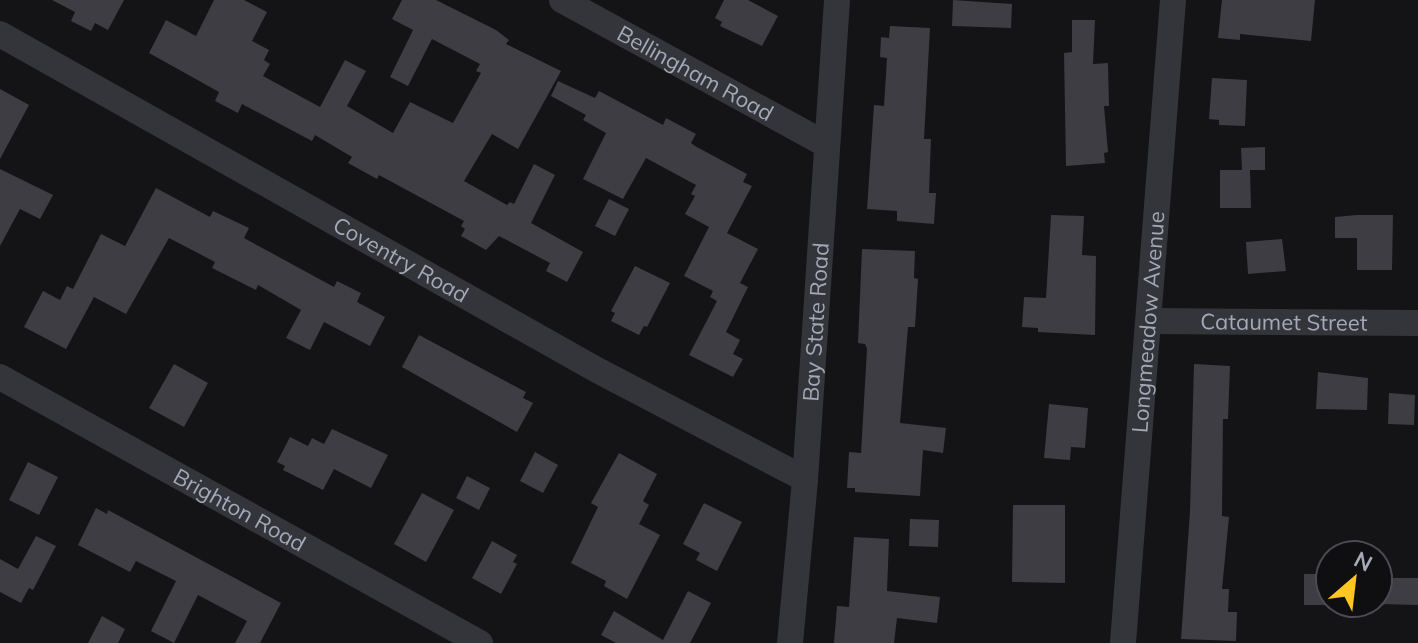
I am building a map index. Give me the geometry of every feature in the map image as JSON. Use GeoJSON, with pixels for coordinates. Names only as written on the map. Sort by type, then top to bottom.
{"type":"FeatureCollection","features":[{"type":"Feature","properties":{"kind":"street","name":"Bellingham Road"},"geometry":{"type":"LineString","coordinates":[[562,0],[827,145]]}},
{"type":"Feature","properties":{"kind":"street","name":"Bay State Road"},"geometry":{"type":"LineString","coordinates":[[790,643],[805,479],[837,0]]}},
{"type":"Feature","properties":{"kind":"street","name":"Longmeadow Avenue"},"geometry":{"type":"LineString","coordinates":[[1123,643],[1173,0]]}},
{"type":"Feature","properties":{"kind":"street","name":"Coventry Road"},"geometry":{"type":"LineString","coordinates":[[0,34],[597,370],[805,479]]}},
{"type":"Feature","properties":{"kind":"street","name":"Cataumet Street"},"geometry":{"type":"LineString","coordinates":[[1150,321],[1418,323]]}},
{"type":"Feature","properties":{"kind":"street","name":"Brighton Road"},"geometry":{"type":"LineString","coordinates":[[0,377],[480,643]]}},
{"type":"Feature","properties":{"kind":"building"},"geometry":{"type":"Polygon","coordinates":[[[52,0],[124,0],[108,30],[95,23],[91,31],[71,21],[75,12],[52,0]]]}},
{"type":"Feature","properties":{"kind":"building"},"geometry":{"type":"Polygon","coordinates":[[[214,0],[244,0],[267,12],[252,41],[269,50],[264,60],[270,64],[263,76],[320,107],[345,60],[366,71],[347,106],[393,133],[410,102],[453,123],[481,73],[476,71],[480,64],[432,39],[408,86],[390,77],[413,30],[392,19],[402,0],[436,0],[496,30],[509,40],[506,44],[561,71],[518,149],[492,134],[464,181],[507,205],[510,202],[514,204],[534,164],[555,175],[531,223],[583,252],[567,282],[546,271],[550,263],[499,236],[486,250],[461,236],[465,229],[461,226],[464,221],[379,175],[377,179],[348,163],[352,157],[315,135],[312,141],[242,104],[238,113],[215,101],[219,92],[149,53],[166,20],[196,36],[214,0]]]}},
{"type":"Feature","properties":{"kind":"building"},"geometry":{"type":"Polygon","coordinates":[[[724,0],[748,0],[778,16],[762,46],[720,26],[722,22],[715,18],[724,0]]]}},
{"type":"Feature","properties":{"kind":"building"},"geometry":{"type":"Polygon","coordinates":[[[953,0],[1012,4],[1011,28],[952,26],[953,0]]]}},
{"type":"Feature","properties":{"kind":"building"},"geometry":{"type":"Polygon","coordinates":[[[1222,0],[1315,0],[1311,41],[1240,34],[1240,40],[1218,38],[1222,0]]]}},
{"type":"Feature","properties":{"kind":"building"},"geometry":{"type":"Polygon","coordinates":[[[1072,20],[1095,20],[1093,64],[1108,63],[1109,106],[1104,106],[1108,152],[1104,153],[1105,163],[1066,166],[1064,53],[1072,52],[1072,20]]]}},
{"type":"Feature","properties":{"kind":"building"},"geometry":{"type":"Polygon","coordinates":[[[890,26],[930,28],[924,139],[931,139],[929,193],[936,193],[934,224],[897,221],[897,211],[867,209],[874,105],[884,106],[887,58],[880,57],[881,37],[889,38],[890,26]]]}},
{"type":"Feature","properties":{"kind":"building"},"geometry":{"type":"Polygon","coordinates":[[[1212,78],[1247,80],[1245,126],[1219,125],[1219,120],[1209,119],[1212,78]]]}},
{"type":"Feature","properties":{"kind":"building"},"geometry":{"type":"Polygon","coordinates":[[[558,81],[595,98],[599,91],[663,125],[666,118],[696,134],[691,143],[695,146],[747,174],[743,182],[752,186],[727,233],[758,249],[740,283],[748,287],[726,332],[740,340],[733,354],[743,359],[733,377],[689,355],[717,301],[710,297],[713,291],[684,276],[709,227],[685,214],[695,196],[691,194],[696,185],[646,158],[623,199],[583,179],[606,133],[583,120],[586,115],[551,96],[558,81]]]}},
{"type":"Feature","properties":{"kind":"building"},"geometry":{"type":"Polygon","coordinates":[[[0,89],[29,105],[0,159],[0,89]]]}},
{"type":"Feature","properties":{"kind":"building"},"geometry":{"type":"Polygon","coordinates":[[[1265,147],[1265,170],[1250,170],[1251,208],[1220,208],[1220,170],[1242,170],[1241,148],[1265,147]]]}},
{"type":"Feature","properties":{"kind":"building"},"geometry":{"type":"Polygon","coordinates":[[[0,169],[53,195],[40,219],[20,209],[0,246],[0,169]]]}},
{"type":"Feature","properties":{"kind":"building"},"geometry":{"type":"Polygon","coordinates":[[[156,188],[210,217],[213,211],[249,228],[244,238],[334,287],[337,281],[361,293],[357,302],[385,317],[370,346],[324,322],[310,350],[286,338],[301,310],[258,285],[256,290],[212,268],[215,262],[169,238],[126,314],[94,297],[66,349],[24,327],[43,291],[60,300],[67,286],[73,289],[101,234],[125,246],[156,188]]]}},
{"type":"Feature","properties":{"kind":"building"},"geometry":{"type":"Polygon","coordinates":[[[609,199],[629,209],[615,236],[595,226],[609,199]]]}},
{"type":"Feature","properties":{"kind":"building"},"geometry":{"type":"Polygon","coordinates":[[[1051,215],[1084,216],[1082,255],[1096,256],[1095,335],[1038,332],[1038,328],[1022,327],[1024,297],[1046,298],[1051,215]]]}},
{"type":"Feature","properties":{"kind":"building"},"geometry":{"type":"Polygon","coordinates":[[[1393,215],[1392,270],[1357,270],[1357,238],[1335,238],[1335,217],[1393,215]]]}},
{"type":"Feature","properties":{"kind":"building"},"geometry":{"type":"Polygon","coordinates":[[[1282,239],[1286,271],[1248,274],[1246,242],[1282,239]]]}},
{"type":"Feature","properties":{"kind":"building"},"geometry":{"type":"Polygon","coordinates":[[[862,249],[915,251],[914,278],[918,279],[915,327],[908,327],[900,423],[946,428],[943,453],[923,450],[920,496],[855,492],[855,488],[847,488],[849,452],[861,453],[867,349],[865,344],[858,343],[862,249]]]}},
{"type":"Feature","properties":{"kind":"building"},"geometry":{"type":"Polygon","coordinates":[[[635,266],[670,283],[647,327],[644,326],[639,335],[611,321],[615,313],[611,311],[635,266]]]}},
{"type":"Feature","properties":{"kind":"building"},"geometry":{"type":"Polygon","coordinates":[[[419,335],[526,392],[523,398],[533,403],[517,432],[402,367],[419,335]]]}},
{"type":"Feature","properties":{"kind":"building"},"geometry":{"type":"Polygon","coordinates":[[[174,364],[208,383],[184,427],[149,408],[174,364]]]}},
{"type":"Feature","properties":{"kind":"building"},"geometry":{"type":"Polygon","coordinates":[[[1194,364],[1230,366],[1228,419],[1223,419],[1222,516],[1229,517],[1222,589],[1229,589],[1228,612],[1237,612],[1236,641],[1181,639],[1190,511],[1194,364]]]}},
{"type":"Feature","properties":{"kind":"building"},"geometry":{"type":"Polygon","coordinates":[[[1318,372],[1368,378],[1367,410],[1316,409],[1318,372]]]}},
{"type":"Feature","properties":{"kind":"building"},"geometry":{"type":"Polygon","coordinates":[[[1389,393],[1415,395],[1414,425],[1388,424],[1389,393]]]}},
{"type":"Feature","properties":{"kind":"building"},"geometry":{"type":"Polygon","coordinates":[[[1049,404],[1088,408],[1085,448],[1071,447],[1070,460],[1044,458],[1049,404]]]}},
{"type":"Feature","properties":{"kind":"building"},"geometry":{"type":"Polygon","coordinates":[[[332,429],[388,455],[371,488],[334,469],[323,490],[283,470],[285,466],[277,462],[290,437],[308,446],[312,438],[324,444],[332,429]]]}},
{"type":"Feature","properties":{"kind":"building"},"geometry":{"type":"Polygon","coordinates":[[[535,452],[558,465],[543,493],[520,481],[535,452]]]}},
{"type":"Feature","properties":{"kind":"building"},"geometry":{"type":"Polygon","coordinates":[[[619,453],[657,474],[643,501],[649,505],[639,524],[660,535],[627,599],[604,586],[606,581],[571,563],[598,507],[591,503],[619,453]]]}},
{"type":"Feature","properties":{"kind":"building"},"geometry":{"type":"Polygon","coordinates":[[[28,462],[58,477],[39,515],[9,500],[28,462]]]}},
{"type":"Feature","properties":{"kind":"building"},"geometry":{"type":"Polygon","coordinates":[[[467,476],[490,488],[479,510],[456,498],[467,476]]]}},
{"type":"Feature","properties":{"kind":"building"},"geometry":{"type":"Polygon","coordinates":[[[422,493],[454,510],[426,562],[394,544],[422,493]]]}},
{"type":"Feature","properties":{"kind":"building"},"geometry":{"type":"Polygon","coordinates":[[[704,503],[742,522],[717,571],[696,560],[700,553],[683,544],[704,503]]]}},
{"type":"Feature","properties":{"kind":"building"},"geometry":{"type":"Polygon","coordinates":[[[1013,505],[1065,505],[1065,583],[1012,582],[1013,505]]]}},
{"type":"Feature","properties":{"kind":"building"},"geometry":{"type":"Polygon","coordinates":[[[96,508],[107,514],[108,510],[281,603],[260,643],[235,643],[247,621],[198,595],[174,643],[151,631],[176,581],[136,561],[130,572],[78,545],[96,508]]]}},
{"type":"Feature","properties":{"kind":"building"},"geometry":{"type":"Polygon","coordinates":[[[910,519],[939,520],[938,547],[909,546],[910,519]]]}},
{"type":"Feature","properties":{"kind":"building"},"geometry":{"type":"Polygon","coordinates":[[[36,536],[56,546],[33,590],[29,588],[21,603],[0,592],[0,559],[18,569],[36,536]]]}},
{"type":"Feature","properties":{"kind":"building"},"geometry":{"type":"Polygon","coordinates":[[[854,537],[889,539],[887,591],[940,597],[937,623],[897,618],[894,643],[834,643],[837,606],[849,607],[854,537]]]}},
{"type":"Feature","properties":{"kind":"building"},"geometry":{"type":"Polygon","coordinates":[[[492,541],[517,555],[513,562],[517,564],[501,594],[472,578],[492,541]]]}},
{"type":"Feature","properties":{"kind":"building"},"geometry":{"type":"Polygon","coordinates":[[[1304,574],[1314,574],[1314,605],[1304,605],[1304,574]]]}},
{"type":"Feature","properties":{"kind":"building"},"geometry":{"type":"Polygon","coordinates":[[[1394,578],[1418,578],[1418,605],[1394,604],[1394,578]]]}},
{"type":"Feature","properties":{"kind":"building"},"geometry":{"type":"Polygon","coordinates":[[[688,591],[711,603],[690,643],[616,643],[601,635],[614,611],[663,640],[688,591]]]}},
{"type":"Feature","properties":{"kind":"building"},"geometry":{"type":"Polygon","coordinates":[[[102,616],[125,629],[118,643],[88,643],[102,616]]]}}]}
